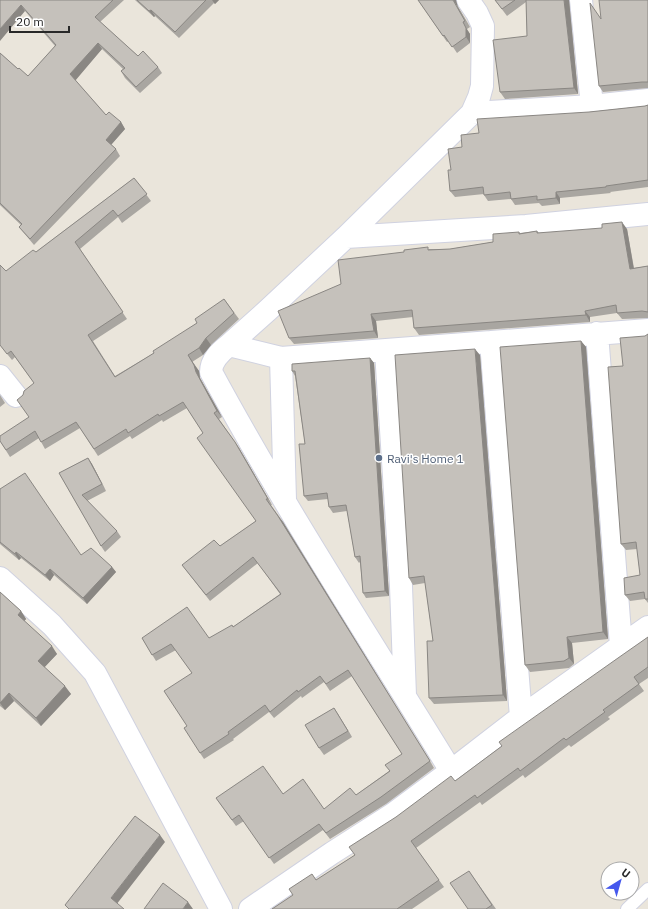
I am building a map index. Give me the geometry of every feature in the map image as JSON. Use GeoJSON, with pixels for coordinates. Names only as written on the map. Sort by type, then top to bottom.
{"type":"FeatureCollection","features":[{"type":"Feature","properties":{"kind":"street"},"geometry":{"type":"LineString","coordinates":[[451,771],[285,500],[211,372],[211,366],[219,354],[346,237],[472,113],[482,86],[483,26],[477,13],[468,0]]}},
{"type":"Feature","properties":{"kind":"street"},"geometry":{"type":"LineString","coordinates":[[581,0],[592,106]]}},
{"type":"Feature","properties":{"kind":"street"},"geometry":{"type":"LineString","coordinates":[[472,113],[592,106],[648,100]]}},
{"type":"Feature","properties":{"kind":"street"},"geometry":{"type":"LineString","coordinates":[[346,237],[526,226],[648,214]]}},
{"type":"Feature","properties":{"kind":"street"},"geometry":{"type":"LineString","coordinates":[[229,345],[281,358],[648,330]]}},
{"type":"Feature","properties":{"kind":"street"},"geometry":{"type":"LineString","coordinates":[[597,333],[621,646]]}},
{"type":"Feature","properties":{"kind":"street"},"geometry":{"type":"LineString","coordinates":[[491,342],[521,717]]}},
{"type":"Feature","properties":{"kind":"street"},"geometry":{"type":"LineString","coordinates":[[386,350],[401,586],[405,697]]}},
{"type":"Feature","properties":{"kind":"street"},"geometry":{"type":"LineString","coordinates":[[281,358],[285,500]]}},
{"type":"Feature","properties":{"kind":"street"},"geometry":{"type":"LineString","coordinates":[[0,376],[16,396]]}},
{"type":"Feature","properties":{"kind":"street"},"geometry":{"type":"LineString","coordinates":[[0,578],[70,643],[95,673],[221,909]]}},
{"type":"Feature","properties":{"kind":"street"},"geometry":{"type":"LineString","coordinates":[[250,909],[332,853],[393,814],[521,717],[648,627]]}},
{"type":"Feature","properties":{"kind":"lane"},"geometry":{"type":"LineString","coordinates":[[627,909],[648,889]]}},
{"type":"Feature","properties":{"kind":"building"},"geometry":{"type":"Polygon","coordinates":[[[0,0],[113,0],[95,17],[138,56],[143,51],[158,67],[136,87],[121,71],[125,68],[98,43],[70,74],[106,115],[109,112],[121,122],[106,140],[116,149],[30,239],[19,227],[22,224],[0,203],[0,53],[28,76],[56,45],[21,5],[0,29],[0,0]]]}},
{"type":"Feature","properties":{"kind":"building"},"geometry":{"type":"Polygon","coordinates":[[[137,0],[206,0],[175,32],[151,10],[149,11],[137,0]]]}},
{"type":"Feature","properties":{"kind":"building"},"geometry":{"type":"Polygon","coordinates":[[[418,0],[453,0],[465,21],[463,22],[466,28],[466,37],[452,47],[418,0]]]}},
{"type":"Feature","properties":{"kind":"building"},"geometry":{"type":"Polygon","coordinates":[[[495,0],[515,0],[502,9],[495,0]]]}},
{"type":"Feature","properties":{"kind":"building"},"geometry":{"type":"Polygon","coordinates":[[[526,0],[564,0],[574,88],[500,92],[493,40],[527,36],[526,0]]]}},
{"type":"Feature","properties":{"kind":"building"},"geometry":{"type":"Polygon","coordinates":[[[599,0],[648,0],[648,82],[599,86],[590,3],[601,19],[599,0]]]}},
{"type":"Feature","properties":{"kind":"building"},"geometry":{"type":"Polygon","coordinates":[[[648,105],[648,180],[606,187],[556,192],[556,198],[537,200],[537,196],[511,199],[510,192],[484,195],[483,187],[450,191],[448,170],[451,170],[448,149],[462,147],[461,135],[479,133],[477,119],[589,112],[648,105]]]}},
{"type":"Feature","properties":{"kind":"building"},"geometry":{"type":"Polygon","coordinates":[[[134,178],[147,194],[118,216],[113,210],[75,242],[123,312],[88,335],[115,377],[154,353],[153,351],[197,323],[195,319],[224,299],[234,313],[206,338],[199,348],[188,355],[217,411],[214,413],[235,442],[268,499],[266,499],[430,761],[381,797],[326,833],[319,824],[269,858],[239,815],[232,820],[216,798],[263,766],[283,794],[303,779],[324,809],[350,788],[356,795],[390,771],[385,765],[402,754],[348,670],[326,684],[320,676],[298,692],[297,690],[270,712],[265,705],[228,732],[229,734],[200,753],[184,728],[187,726],[164,691],[192,673],[171,644],[152,655],[142,638],[187,607],[209,638],[232,625],[233,627],[281,594],[253,557],[206,595],[182,565],[214,540],[220,546],[256,521],[197,438],[203,433],[183,402],[159,416],[158,414],[128,433],[126,429],[94,449],[76,422],[41,442],[35,431],[6,450],[0,441],[0,436],[29,417],[17,400],[23,395],[24,391],[34,383],[11,351],[7,354],[0,345],[0,265],[6,271],[33,250],[36,252],[134,178]]]}},
{"type":"Feature","properties":{"kind":"building"},"geometry":{"type":"Polygon","coordinates":[[[622,222],[630,269],[648,266],[648,312],[617,313],[616,305],[585,311],[586,315],[414,328],[412,310],[371,314],[374,331],[289,338],[278,311],[341,284],[338,260],[404,252],[404,250],[428,247],[428,250],[450,249],[493,242],[493,234],[519,232],[519,234],[537,231],[537,233],[602,228],[602,224],[622,222]]]}},
{"type":"Feature","properties":{"kind":"building"},"geometry":{"type":"Polygon","coordinates":[[[648,334],[648,599],[645,599],[644,592],[625,595],[624,578],[640,575],[636,542],[621,544],[608,367],[623,366],[620,338],[645,336],[648,334]]]}},
{"type":"Feature","properties":{"kind":"building"},"geometry":{"type":"Polygon","coordinates":[[[581,341],[603,632],[567,637],[569,658],[564,661],[525,665],[500,347],[581,341]]]}},
{"type":"Feature","properties":{"kind":"building"},"geometry":{"type":"Polygon","coordinates":[[[475,349],[503,695],[429,698],[427,641],[433,641],[424,576],[409,578],[395,355],[475,349]]]}},
{"type":"Feature","properties":{"kind":"building"},"geometry":{"type":"Polygon","coordinates":[[[370,358],[385,591],[363,593],[360,556],[355,557],[346,505],[329,507],[327,493],[304,496],[299,444],[305,444],[295,371],[292,371],[292,364],[370,358]]]}},
{"type":"Feature","properties":{"kind":"building"},"geometry":{"type":"Polygon","coordinates":[[[88,458],[102,484],[82,495],[117,531],[101,546],[59,473],[88,458]]]}},
{"type":"Feature","properties":{"kind":"building"},"geometry":{"type":"Polygon","coordinates":[[[25,473],[81,555],[91,548],[112,567],[83,598],[50,569],[45,575],[16,552],[15,554],[0,542],[0,489],[25,473]]]}},
{"type":"Feature","properties":{"kind":"building"},"geometry":{"type":"Polygon","coordinates":[[[0,592],[21,611],[18,615],[52,646],[38,661],[65,686],[36,718],[9,693],[0,703],[0,592]]]}},
{"type":"Feature","properties":{"kind":"building"},"geometry":{"type":"Polygon","coordinates":[[[648,637],[648,667],[634,677],[639,684],[603,710],[605,712],[566,740],[564,738],[520,771],[518,768],[477,798],[475,795],[411,841],[439,880],[397,909],[272,909],[293,895],[289,889],[312,874],[316,880],[355,855],[349,847],[396,817],[451,776],[455,781],[502,746],[499,742],[648,637]]]}},
{"type":"Feature","properties":{"kind":"building"},"geometry":{"type":"Polygon","coordinates":[[[334,708],[348,731],[319,748],[305,725],[334,708]]]}},
{"type":"Feature","properties":{"kind":"building"},"geometry":{"type":"Polygon","coordinates":[[[135,816],[160,835],[111,898],[124,909],[69,909],[65,905],[135,816]]]}},
{"type":"Feature","properties":{"kind":"building"},"geometry":{"type":"Polygon","coordinates":[[[469,871],[492,905],[486,909],[468,909],[450,883],[469,871]]]}},
{"type":"Feature","properties":{"kind":"building"},"geometry":{"type":"Polygon","coordinates":[[[163,883],[188,902],[183,909],[144,909],[163,883]]]}},
{"type":"Feature","properties":{"kind":"place","name":"Ravi's Home 1"},"geometry":{"type":"Point","coordinates":[379,458]}}]}
